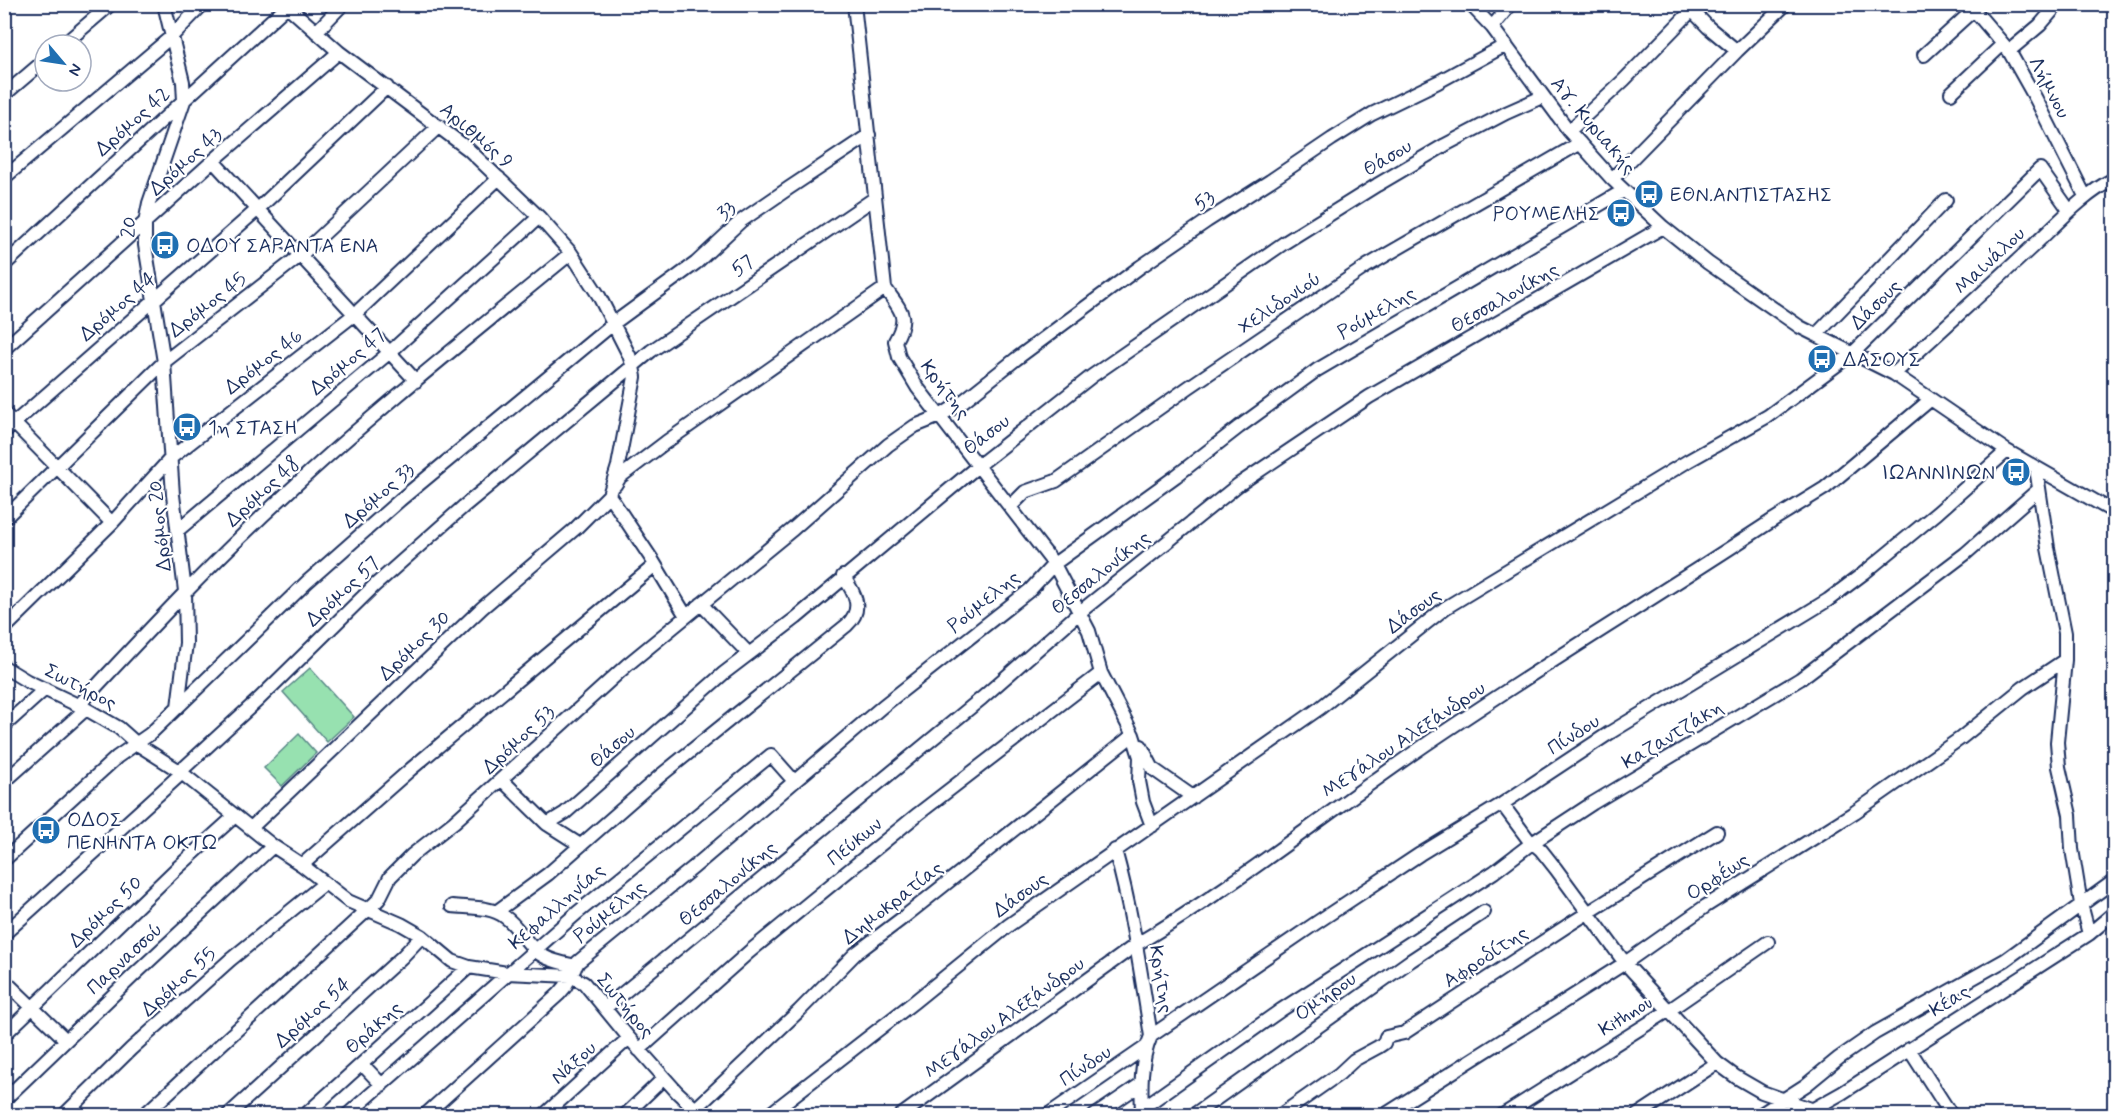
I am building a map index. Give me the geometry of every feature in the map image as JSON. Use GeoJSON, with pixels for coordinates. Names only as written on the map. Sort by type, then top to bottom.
{"type":"FeatureCollection","features":[{"type":"Feature","properties":{"kind":"street"},"geometry":{"type":"LineString","coordinates":[[77,33],[111,4]]}},
{"type":"Feature","properties":{"kind":"street","name":"20"},"geometry":{"type":"LineString","coordinates":[[164,4],[183,82],[184,101],[149,203],[145,223],[153,299],[164,363],[172,458]]}},
{"type":"Feature","properties":{"kind":"street"},"geometry":{"type":"LineString","coordinates":[[4,178],[172,36],[203,4]]}},
{"type":"Feature","properties":{"kind":"street"},"geometry":{"type":"LineString","coordinates":[[316,32],[343,4]]}},
{"type":"Feature","properties":{"kind":"street","name":"Κρήτης"},"geometry":{"type":"LineString","coordinates":[[854,4],[885,288],[902,313],[904,326],[895,341],[899,357],[917,387],[1054,564],[1080,612],[1089,631],[1101,673],[1133,735],[1140,757],[1139,781],[1143,802],[1152,826]]}},
{"type":"Feature","properties":{"kind":"street","name":"Αγ. Κυριακής"},"geometry":{"type":"LineString","coordinates":[[1470,4],[1492,27],[1569,131],[1623,191],[1708,263],[1779,313],[1816,335],[1894,374],[2007,451],[2115,512]]}},
{"type":"Feature","properties":{"kind":"street"},"geometry":{"type":"LineString","coordinates":[[1492,27],[1511,4]]}},
{"type":"Feature","properties":{"kind":"street"},"geometry":{"type":"LineString","coordinates":[[1612,179],[1786,4]]}},
{"type":"Feature","properties":{"kind":"street"},"geometry":{"type":"LineString","coordinates":[[1951,93],[2006,48],[2040,25],[2058,4]]}},
{"type":"Feature","properties":{"kind":"street","name":"Αριθμός 9"},"geometry":{"type":"LineString","coordinates":[[286,5],[339,52],[439,126],[499,178],[539,217],[571,253],[595,289],[614,323],[633,367]]}},
{"type":"Feature","properties":{"kind":"street","name":"Δρόμος 42"},"geometry":{"type":"LineString","coordinates":[[4,265],[286,5]]}},
{"type":"Feature","properties":{"kind":"street"},"geometry":{"type":"LineString","coordinates":[[1569,131],[1624,80],[1693,6],[1708,27],[1737,51]]}},
{"type":"Feature","properties":{"kind":"street"},"geometry":{"type":"LineString","coordinates":[[1924,55],[1974,6]]}},
{"type":"Feature","properties":{"kind":"street","name":"Λήμνου"},"geometry":{"type":"LineString","coordinates":[[1974,6],[2006,48],[2036,99],[2085,196]]}},
{"type":"Feature","properties":{"kind":"street","name":"53"},"geometry":{"type":"LineString","coordinates":[[940,416],[1207,220],[1372,114],[1506,45]]}},
{"type":"Feature","properties":{"kind":"street","name":"Δρόμος 43"},"geometry":{"type":"LineString","coordinates":[[4,349],[213,161],[339,52]]}},
{"type":"Feature","properties":{"kind":"street"},"geometry":{"type":"LineString","coordinates":[[4,95],[33,70]]}},
{"type":"Feature","properties":{"kind":"street","name":"Δρόμος 44"},"geometry":{"type":"LineString","coordinates":[[9,427],[258,209],[387,87]]}},
{"type":"Feature","properties":{"kind":"street","name":"Θάσου"},"geometry":{"type":"LineString","coordinates":[[547,824],[580,799],[724,673],[796,618],[843,576],[1092,376],[1284,243],[1445,145],[1542,97]]}},
{"type":"Feature","properties":{"kind":"street","name":"Δρόμος 45"},"geometry":{"type":"LineString","coordinates":[[4,519],[164,363],[301,255],[439,126]]}},
{"type":"Feature","properties":{"kind":"street","name":"33"},"geometry":{"type":"LineString","coordinates":[[614,323],[696,263],[741,221],[869,135]]}},
{"type":"Feature","properties":{"kind":"street","name":"Χελιδονιού"},"geometry":{"type":"LineString","coordinates":[[1010,507],[1025,492],[1056,481],[1367,266],[1580,143]]}},
{"type":"Feature","properties":{"kind":"street"},"geometry":{"type":"LineString","coordinates":[[213,161],[416,381]]}},
{"type":"Feature","properties":{"kind":"street","name":"Δάσους"},"geometry":{"type":"LineString","coordinates":[[767,1116],[1010,925],[1320,708],[1444,608],[1688,461],[1768,416],[1853,353],[2040,169],[2069,210]]}},
{"type":"Feature","properties":{"kind":"street","name":"Δρόμος 46"},"geometry":{"type":"LineString","coordinates":[[4,629],[112,523],[172,458],[355,314],[499,178]]}},
{"type":"Feature","properties":{"kind":"street","name":"Μαινάλου"},"geometry":{"type":"LineString","coordinates":[[1894,374],[2035,245],[2069,210],[2085,196],[2115,179]]}},
{"type":"Feature","properties":{"kind":"street","name":"Ρούμελης"},"geometry":{"type":"LineString","coordinates":[[424,1116],[559,994],[578,962],[694,867],[883,706],[1029,590],[1054,564],[1317,370],[1623,191]]}},
{"type":"Feature","properties":{"kind":"street","name":"57"},"geometry":{"type":"LineString","coordinates":[[538,446],[651,351],[875,198]]}},
{"type":"Feature","properties":{"kind":"street"},"geometry":{"type":"LineString","coordinates":[[1816,335],[1946,200]]}},
{"type":"Feature","properties":{"kind":"street","name":"Δρόμος 47"},"geometry":{"type":"LineString","coordinates":[[177,531],[390,352],[539,217]]}},
{"type":"Feature","properties":{"kind":"street","name":"Θεσσαλονίκης"},"geometry":{"type":"LineString","coordinates":[[605,1008],[972,705],[1080,612],[1238,485],[1360,404],[1664,227]]}},
{"type":"Feature","properties":{"kind":"street","name":"Δρόμος 48"},"geometry":{"type":"LineString","coordinates":[[4,783],[82,707],[185,591],[286,494],[416,381],[571,253]]}},
{"type":"Feature","properties":{"kind":"street","name":"Δρόμος 30"},"geometry":{"type":"LineString","coordinates":[[251,828],[482,608],[576,528],[610,492],[620,477],[885,288]]}},
{"type":"Feature","properties":{"kind":"street","name":"Δρόμος 33"},"geometry":{"type":"LineString","coordinates":[[4,860],[117,757],[137,744],[178,707],[307,582],[383,515],[614,323]]}},
{"type":"Feature","properties":{"kind":"street"},"geometry":{"type":"LineString","coordinates":[[633,367],[635,377],[621,454],[610,492],[686,616]]}},
{"type":"Feature","properties":{"kind":"street","name":"Μεγάλου Αλεξάνδρου"},"geometry":{"type":"LineString","coordinates":[[900,1116],[1137,944],[1224,889],[1360,790],[1449,729],[1773,520],[1812,498],[1930,400]]}},
{"type":"Feature","properties":{"kind":"street"},"geometry":{"type":"LineString","coordinates":[[4,413],[9,427],[57,466],[112,523]]}},
{"type":"Feature","properties":{"kind":"street","name":"Δρόμος 53"},"geometry":{"type":"LineString","coordinates":[[143,1116],[379,899],[390,877],[412,855],[454,822],[627,665],[793,529],[888,445],[915,426],[940,416]]}},
{"type":"Feature","properties":{"kind":"street","name":"Δρόμος 57"},"geometry":{"type":"LineString","coordinates":[[4,934],[259,699],[374,586],[463,507],[538,446]]}},
{"type":"Feature","properties":{"kind":"street","name":"Πίνδου"},"geometry":{"type":"LineString","coordinates":[[1046,1116],[1316,923],[1420,854],[1502,804],[1611,732],[1828,600],[1937,513],[2007,451]]}},
{"type":"Feature","properties":{"kind":"street","name":"Δρόμος 20"},"geometry":{"type":"LineString","coordinates":[[172,458],[173,495],[185,591]]}},
{"type":"Feature","properties":{"kind":"street"},"geometry":{"type":"LineString","coordinates":[[2036,468],[2048,548],[2066,633],[2057,742],[2062,788],[2070,815],[2072,849],[2081,904],[2089,934]]}},
{"type":"Feature","properties":{"kind":"street","name":"Καζαντζάκη"},"geometry":{"type":"LineString","coordinates":[[1142,1112],[1281,1010],[1494,872],[1532,843],[1593,803],[1800,678],[1965,554],[2038,490]]}},
{"type":"Feature","properties":{"kind":"street"},"geometry":{"type":"LineString","coordinates":[[302,865],[411,769],[655,565]]}},
{"type":"Feature","properties":{"kind":"street"},"geometry":{"type":"LineString","coordinates":[[495,912],[548,874],[660,776],[854,618],[857,611],[856,600],[852,588],[843,576]]}},
{"type":"Feature","properties":{"kind":"street"},"geometry":{"type":"LineString","coordinates":[[178,707],[186,643],[185,591]]}},
{"type":"Feature","properties":{"kind":"street"},"geometry":{"type":"LineString","coordinates":[[701,604],[749,654]]}},
{"type":"Feature","properties":{"kind":"street","name":"Ορφέως"},"geometry":{"type":"LineString","coordinates":[[1383,1116],[1625,963],[1706,906],[1905,778],[1961,738],[2023,688],[2065,660]]}},
{"type":"Feature","properties":{"kind":"street","name":"Σωτήρος"},"geometry":{"type":"LineString","coordinates":[[6,671],[82,707],[119,728],[137,744],[180,771],[273,846],[302,865],[348,901],[422,936],[452,961],[469,967],[507,973],[573,971],[695,1114]]}},
{"type":"Feature","properties":{"kind":"street","name":"Πεύκων"},"geometry":{"type":"LineString","coordinates":[[639,1050],[749,952],[918,814],[1101,673]]}},
{"type":"Feature","properties":{"kind":"street"},"geometry":{"type":"LineString","coordinates":[[4,726],[45,689]]}},
{"type":"Feature","properties":{"kind":"street"},"geometry":{"type":"LineString","coordinates":[[1133,735],[1144,749],[1153,769],[1193,797]]}},
{"type":"Feature","properties":{"kind":"street","name":"Δημοκρατίας"},"geometry":{"type":"LineString","coordinates":[[695,1114],[855,954],[1133,735]]}},
{"type":"Feature","properties":{"kind":"street","name":"Κεφαλληνίας"},"geometry":{"type":"LineString","coordinates":[[346,1116],[507,973],[645,856],[771,755],[794,781]]}},
{"type":"Feature","properties":{"kind":"street"},"geometry":{"type":"LineString","coordinates":[[501,780],[547,824],[580,845]]}},
{"type":"Feature","properties":{"kind":"street"},"geometry":{"type":"LineString","coordinates":[[1502,804],[1532,843],[1541,850],[1556,869],[1625,963],[1717,1063],[1748,1084],[1806,1112]]}},
{"type":"Feature","properties":{"kind":"street","name":"Δρόμος 50"},"geometry":{"type":"LineString","coordinates":[[4,1035],[175,870],[235,816]]}},
{"type":"Feature","properties":{"kind":"street","name":"Αφροδίτης"},"geometry":{"type":"LineString","coordinates":[[1279,1116],[1339,1074],[1354,1060],[1384,1043],[1386,1037],[1404,1033],[1452,1000],[1717,832]]}},
{"type":"Feature","properties":{"kind":"street","name":"Παρνασσού"},"geometry":{"type":"LineString","coordinates":[[4,1100],[273,846]]}},
{"type":"Feature","properties":{"kind":"street","name":"Κρήτης"},"geometry":{"type":"LineString","coordinates":[[1115,850],[1137,944],[1148,1042],[1141,1084],[1142,1112]]}},
{"type":"Feature","properties":{"kind":"street"},"geometry":{"type":"LineString","coordinates":[[1758,1116],[1783,1101],[1875,1034],[2005,960],[2115,881]]}},
{"type":"Feature","properties":{"kind":"street","name":"Δρόμος 55"},"geometry":{"type":"LineString","coordinates":[[63,1116],[131,1049],[230,960],[325,884]]}},
{"type":"Feature","properties":{"kind":"street"},"geometry":{"type":"LineString","coordinates":[[452,906],[488,909],[506,917],[535,951],[573,971]]}},
{"type":"Feature","properties":{"kind":"street","name":"Ομήρου"},"geometry":{"type":"LineString","coordinates":[[1192,1116],[1410,960],[1485,912]]}},
{"type":"Feature","properties":{"kind":"street","name":"Κέας"},"geometry":{"type":"LineString","coordinates":[[1806,1112],[1842,1094],[2089,934],[2115,913]]}},
{"type":"Feature","properties":{"kind":"street","name":"Δρόμος 54"},"geometry":{"type":"LineString","coordinates":[[227,1116],[402,957],[422,936]]}},
{"type":"Feature","properties":{"kind":"street","name":"Κithnou"},"geometry":{"type":"LineString","coordinates":[[1501,1116],[1668,1011],[1768,942]]}},
{"type":"Feature","properties":{"kind":"street","name":"Θράκης"},"geometry":{"type":"LineString","coordinates":[[304,1116],[469,967]]}},
{"type":"Feature","properties":{"kind":"street"},"geometry":{"type":"LineString","coordinates":[[4,980],[66,1040]]}},
{"type":"Feature","properties":{"kind":"street","name":"Νάξου"},"geometry":{"type":"LineString","coordinates":[[543,1116],[629,1038]]}},
{"type":"Feature","properties":{"kind":"street"},"geometry":{"type":"LineString","coordinates":[[1909,1050],[1952,1116]]}},
{"type":"Feature","properties":{"kind":"street"},"geometry":{"type":"LineString","coordinates":[[1636,1116],[1717,1063]]}},
{"type":"Feature","properties":{"kind":"street"},"geometry":{"type":"LineString","coordinates":[[362,1064],[382,1085]]}},
{"type":"Feature","properties":{"kind":"street"},"geometry":{"type":"LineString","coordinates":[[624,1116],[664,1078]]}},
{"type":"Feature","properties":{"kind":"street"},"geometry":{"type":"LineString","coordinates":[[1094,1116],[1141,1084]]}},
{"type":"Feature","properties":{"kind":"green space"},"geometry":{"type":"Polygon","coordinates":[[[310,668],[354,717],[327,742],[283,692],[310,668]]]}},
{"type":"Feature","properties":{"kind":"green space"},"geometry":{"type":"Polygon","coordinates":[[[299,734],[316,753],[282,786],[264,768],[299,734]]]}},
{"type":"Feature","properties":{"kind":"place","name":"ΕΘΝ.ΑΝΤΙΣΤΑΣΗΣ"},"geometry":{"type":"Point","coordinates":[1649,194]}},
{"type":"Feature","properties":{"kind":"place","name":"ΡΟΥΜΕΛΗΣ"},"geometry":{"type":"Point","coordinates":[1621,213]}},
{"type":"Feature","properties":{"kind":"place","name":"ΟΔΟΥ ΣΑΡΑΝΤΑ ΕΝΑ"},"geometry":{"type":"Point","coordinates":[165,245]}},
{"type":"Feature","properties":{"kind":"place","name":"ΔΑΣΟΥΣ"},"geometry":{"type":"Point","coordinates":[1822,359]}},
{"type":"Feature","properties":{"kind":"place","name":"1η ΣΤΑΣΗ"},"geometry":{"type":"Point","coordinates":[187,427]}},
{"type":"Feature","properties":{"kind":"place","name":"ΙΩΑΝΝΙΝΩΝ"},"geometry":{"type":"Point","coordinates":[2016,472]}},
{"type":"Feature","properties":{"kind":"place","name":"ΟΔΟΣ ΠΕΝΗΝΤΑ ΟΚΤΩ"},"geometry":{"type":"Point","coordinates":[46,830]}}]}
